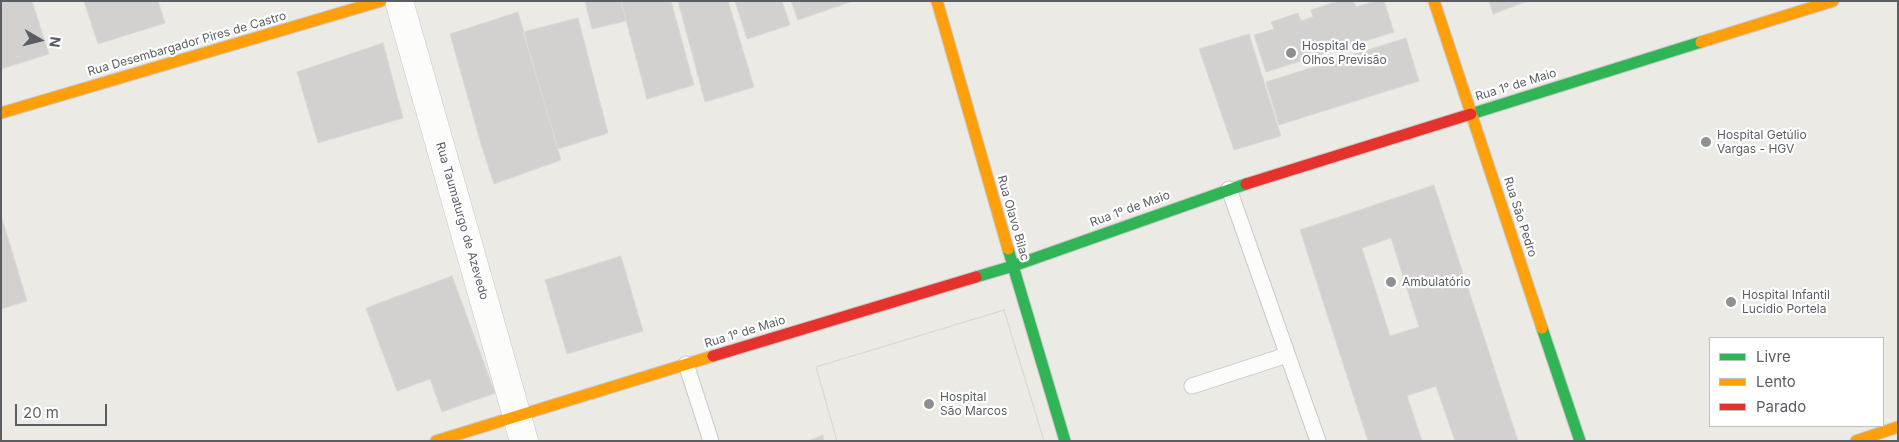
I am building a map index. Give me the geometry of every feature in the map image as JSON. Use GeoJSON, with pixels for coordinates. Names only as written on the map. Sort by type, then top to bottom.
{"type":"FeatureCollection","features":[{"type":"Feature","properties":{"kind":"street","name":"Rua Desembargador Pires de Castro"},"geometry":{"type":"LineString","coordinates":[[1,113],[382,1]]}},
{"type":"Feature","properties":{"kind":"street","name":"Rua Taumaturgo de Azevedo"},"geometry":{"type":"LineString","coordinates":[[399,1],[524,441]]}},
{"type":"Feature","properties":{"kind":"street","name":"Rua Olavo Bilac"},"geometry":{"type":"LineString","coordinates":[[937,1],[1065,441]]}},
{"type":"Feature","properties":{"kind":"street","name":"Rua São Pedro"},"geometry":{"type":"LineString","coordinates":[[1434,1],[1580,441]]}},
{"type":"Feature","properties":{"kind":"street","name":"Rua 1º de Maio"},"geometry":{"type":"LineString","coordinates":[[436,441],[1013,266],[1229,189],[1833,1]]}},
{"type":"Feature","properties":{"kind":"street"},"geometry":{"type":"LineString","coordinates":[[1856,441],[1898,428]]}},
{"type":"Feature","properties":{"kind":"lane"},"geometry":{"type":"LineString","coordinates":[[1229,189],[1318,441]]}},
{"type":"Feature","properties":{"kind":"lane"},"geometry":{"type":"LineString","coordinates":[[1192,386],[1287,355]]}},
{"type":"Feature","properties":{"kind":"lane"},"geometry":{"type":"LineString","coordinates":[[686,364],[711,441]]}},
{"type":"Feature","properties":{"kind":"building"},"geometry":{"type":"Polygon","coordinates":[[[1,1],[32,1],[49,54],[1,69],[1,1]]]}},
{"type":"Feature","properties":{"kind":"building"},"geometry":{"type":"Polygon","coordinates":[[[84,1],[158,1],[165,23],[98,44],[84,1]]]}},
{"type":"Feature","properties":{"kind":"building"},"geometry":{"type":"Polygon","coordinates":[[[585,1],[621,1],[626,21],[592,29],[585,1]]]}},
{"type":"Feature","properties":{"kind":"building"},"geometry":{"type":"Polygon","coordinates":[[[621,1],[671,1],[694,85],[647,99],[621,1]]]}},
{"type":"Feature","properties":{"kind":"building"},"geometry":{"type":"Polygon","coordinates":[[[678,1],[728,1],[754,87],[705,102],[678,1]]]}},
{"type":"Feature","properties":{"kind":"building"},"geometry":{"type":"Polygon","coordinates":[[[735,1],[782,1],[790,25],[747,39],[735,1]]]}},
{"type":"Feature","properties":{"kind":"building"},"geometry":{"type":"Polygon","coordinates":[[[791,1],[853,1],[798,20],[791,1]]]}},
{"type":"Feature","properties":{"kind":"building","name":"Hospital de Olhos Previsão"},"geometry":{"type":"Polygon","coordinates":[[[1338,1],[1353,1],[1356,7],[1375,1],[1384,1],[1394,32],[1266,72],[1254,35],[1274,29],[1271,22],[1298,13],[1301,21],[1313,17],[1311,10],[1338,1]]]}},
{"type":"Feature","properties":{"kind":"building"},"geometry":{"type":"Polygon","coordinates":[[[1489,1],[1528,1],[1493,14],[1489,1]]]}},
{"type":"Feature","properties":{"kind":"building"},"geometry":{"type":"Polygon","coordinates":[[[518,12],[561,160],[494,184],[450,34],[518,12]]]}},
{"type":"Feature","properties":{"kind":"building"},"geometry":{"type":"Polygon","coordinates":[[[578,18],[608,133],[558,149],[523,32],[578,18]]]}},
{"type":"Feature","properties":{"kind":"building"},"geometry":{"type":"Polygon","coordinates":[[[1249,34],[1281,136],[1234,150],[1199,49],[1249,34]]]}},
{"type":"Feature","properties":{"kind":"building"},"geometry":{"type":"Polygon","coordinates":[[[1406,38],[1419,81],[1279,125],[1266,82],[1406,38]]]}},
{"type":"Feature","properties":{"kind":"building"},"geometry":{"type":"Polygon","coordinates":[[[383,43],[403,118],[318,143],[297,72],[383,43]]]}},
{"type":"Feature","properties":{"kind":"building","name":"Ambulatório"},"geometry":{"type":"Polygon","coordinates":[[[1434,185],[1518,441],[1455,441],[1436,386],[1407,396],[1422,441],[1368,441],[1300,230],[1434,185]],[[1391,238],[1362,248],[1390,336],[1419,327],[1391,238]]]}},
{"type":"Feature","properties":{"kind":"building"},"geometry":{"type":"Polygon","coordinates":[[[1,215],[27,301],[1,309],[1,215]]]}},
{"type":"Feature","properties":{"kind":"building"},"geometry":{"type":"Polygon","coordinates":[[[621,256],[643,331],[567,354],[545,280],[621,256]]]}},
{"type":"Feature","properties":{"kind":"building"},"geometry":{"type":"Polygon","coordinates":[[[452,276],[495,393],[442,412],[430,379],[397,391],[366,308],[452,276]]]}},
{"type":"Feature","properties":{"kind":"building","name":"Hospital São Marcos"},"geometry":{"type":"Polygon","coordinates":[[[1004,310],[1044,441],[837,441],[816,367],[1004,310]]]}},
{"type":"Feature","properties":{"kind":"building","name":"Hospital São Marcos"},"geometry":{"type":"Polygon","coordinates":[[[1004,310],[1044,441],[837,441],[816,367],[1004,310]]]}},
{"type":"Feature","properties":{"kind":"building"},"geometry":{"type":"Polygon","coordinates":[[[823,435],[824,441],[808,441],[823,435]]]}},
{"type":"Feature","properties":{"kind":"traffic: fast"},"geometry":{"type":"LineString","coordinates":[[1471,114],[1701,42]]}},
{"type":"Feature","properties":{"kind":"traffic: fast"},"geometry":{"type":"LineString","coordinates":[[976,277],[1013,266],[1246,184]]}},
{"type":"Feature","properties":{"kind":"traffic: fast"},"geometry":{"type":"LineString","coordinates":[[1008,249],[1065,441]]}},
{"type":"Feature","properties":{"kind":"traffic: fast"},"geometry":{"type":"LineString","coordinates":[[1542,328],[1580,441]]}},
{"type":"Feature","properties":{"kind":"traffic: slow"},"geometry":{"type":"LineString","coordinates":[[1,113],[381,1]]}},
{"type":"Feature","properties":{"kind":"traffic: slow"},"geometry":{"type":"LineString","coordinates":[[937,1],[1008,249]]}},
{"type":"Feature","properties":{"kind":"traffic: slow"},"geometry":{"type":"LineString","coordinates":[[1434,1],[1542,328]]}},
{"type":"Feature","properties":{"kind":"traffic: slow"},"geometry":{"type":"LineString","coordinates":[[1701,42],[1833,1]]}},
{"type":"Feature","properties":{"kind":"traffic: slow"},"geometry":{"type":"LineString","coordinates":[[436,441],[713,356]]}},
{"type":"Feature","properties":{"kind":"traffic: slow"},"geometry":{"type":"LineString","coordinates":[[1856,441],[1898,427]]}},
{"type":"Feature","properties":{"kind":"traffic: jam"},"geometry":{"type":"LineString","coordinates":[[1246,184],[1471,114]]}},
{"type":"Feature","properties":{"kind":"traffic: jam"},"geometry":{"type":"LineString","coordinates":[[713,356],[976,277]]}},
{"type":"Feature","properties":{"kind":"place","name":"Hospital de Olhos Previsão"},"geometry":{"type":"Point","coordinates":[1291,53]}},
{"type":"Feature","properties":{"kind":"place","name":"Hospital Getúlio Vargas - HGV"},"geometry":{"type":"Point","coordinates":[1706,142]}},
{"type":"Feature","properties":{"kind":"place","name":"Ambulatório"},"geometry":{"type":"Point","coordinates":[1391,282]}},
{"type":"Feature","properties":{"kind":"place","name":"Hospital Infantil Lucidio Portela"},"geometry":{"type":"Point","coordinates":[1731,302]}},
{"type":"Feature","properties":{"kind":"place","name":"Hospital São Marcos"},"geometry":{"type":"Point","coordinates":[929,404]}}]}
